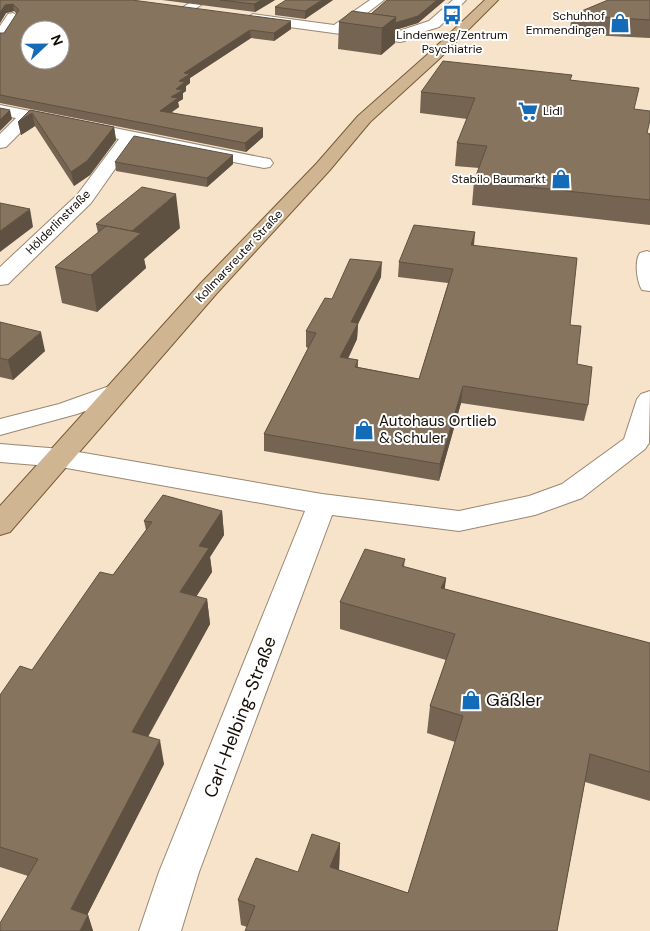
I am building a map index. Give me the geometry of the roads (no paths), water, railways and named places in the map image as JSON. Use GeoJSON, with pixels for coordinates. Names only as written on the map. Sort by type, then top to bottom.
{"type":"FeatureCollection","features":[{"type":"Feature","properties":{"kind":"main road","name":"Kollmarsreuter Straße"},"geometry":{"type":"LineString","coordinates":[[0,525],[61,458],[208,288],[323,167],[364,119],[433,57],[492,0]]}},
{"type":"Feature","properties":{"kind":"street"},"geometry":{"type":"LineString","coordinates":[[203,0],[181,8],[212,12]]}},
{"type":"Feature","properties":{"kind":"street"},"geometry":{"type":"LineString","coordinates":[[238,16],[397,38],[434,24],[460,0]]}},
{"type":"Feature","properties":{"kind":"street"},"geometry":{"type":"LineString","coordinates":[[336,30],[376,2]]}},
{"type":"Feature","properties":{"kind":"street"},"geometry":{"type":"LineString","coordinates":[[256,18],[272,9]]}},
{"type":"Feature","properties":{"kind":"street"},"geometry":{"type":"LineString","coordinates":[[0,36],[13,17]]}},
{"type":"Feature","properties":{"kind":"street"},"geometry":{"type":"LineString","coordinates":[[0,110],[264,163]]}},
{"type":"Feature","properties":{"kind":"street"},"geometry":{"type":"LineString","coordinates":[[0,143],[29,115]]}},
{"type":"Feature","properties":{"kind":"street","name":"Hölderlinstraße"},"geometry":{"type":"LineString","coordinates":[[0,279],[84,199],[129,137]]}},
{"type":"Feature","properties":{"kind":"street"},"geometry":{"type":"LineString","coordinates":[[648,256],[650,285]]}},
{"type":"Feature","properties":{"kind":"street"},"geometry":{"type":"LineString","coordinates":[[0,427],[68,409],[118,391]]}},
{"type":"Feature","properties":{"kind":"street"},"geometry":{"type":"LineString","coordinates":[[0,453],[61,458],[322,504],[459,521],[535,505],[572,491],[636,443],[650,399]]}},
{"type":"Feature","properties":{"kind":"street","name":"Carl-Helbing-Straße"},"geometry":{"type":"LineString","coordinates":[[160,931],[179,872],[322,504]]}},
{"type":"Feature","properties":{"kind":"place","name":"Lindenweg/Zentrum Psychiatrie"},"geometry":{"type":"Point","coordinates":[452,15]}},
{"type":"Feature","properties":{"kind":"place","name":"Schuhhof Emmendingen"},"geometry":{"type":"Point","coordinates":[620,23]}},
{"type":"Feature","properties":{"kind":"place","name":"Lidl"},"geometry":{"type":"Point","coordinates":[528,111]}},
{"type":"Feature","properties":{"kind":"place","name":"Stabilo Baumarkt"},"geometry":{"type":"Point","coordinates":[561,179]}},
{"type":"Feature","properties":{"kind":"place","name":"Autohaus Ortlieb & Schuler"},"geometry":{"type":"Point","coordinates":[364,430]}},
{"type":"Feature","properties":{"kind":"place","name":"Gäßler"},"geometry":{"type":"Point","coordinates":[471,700]}}]}
